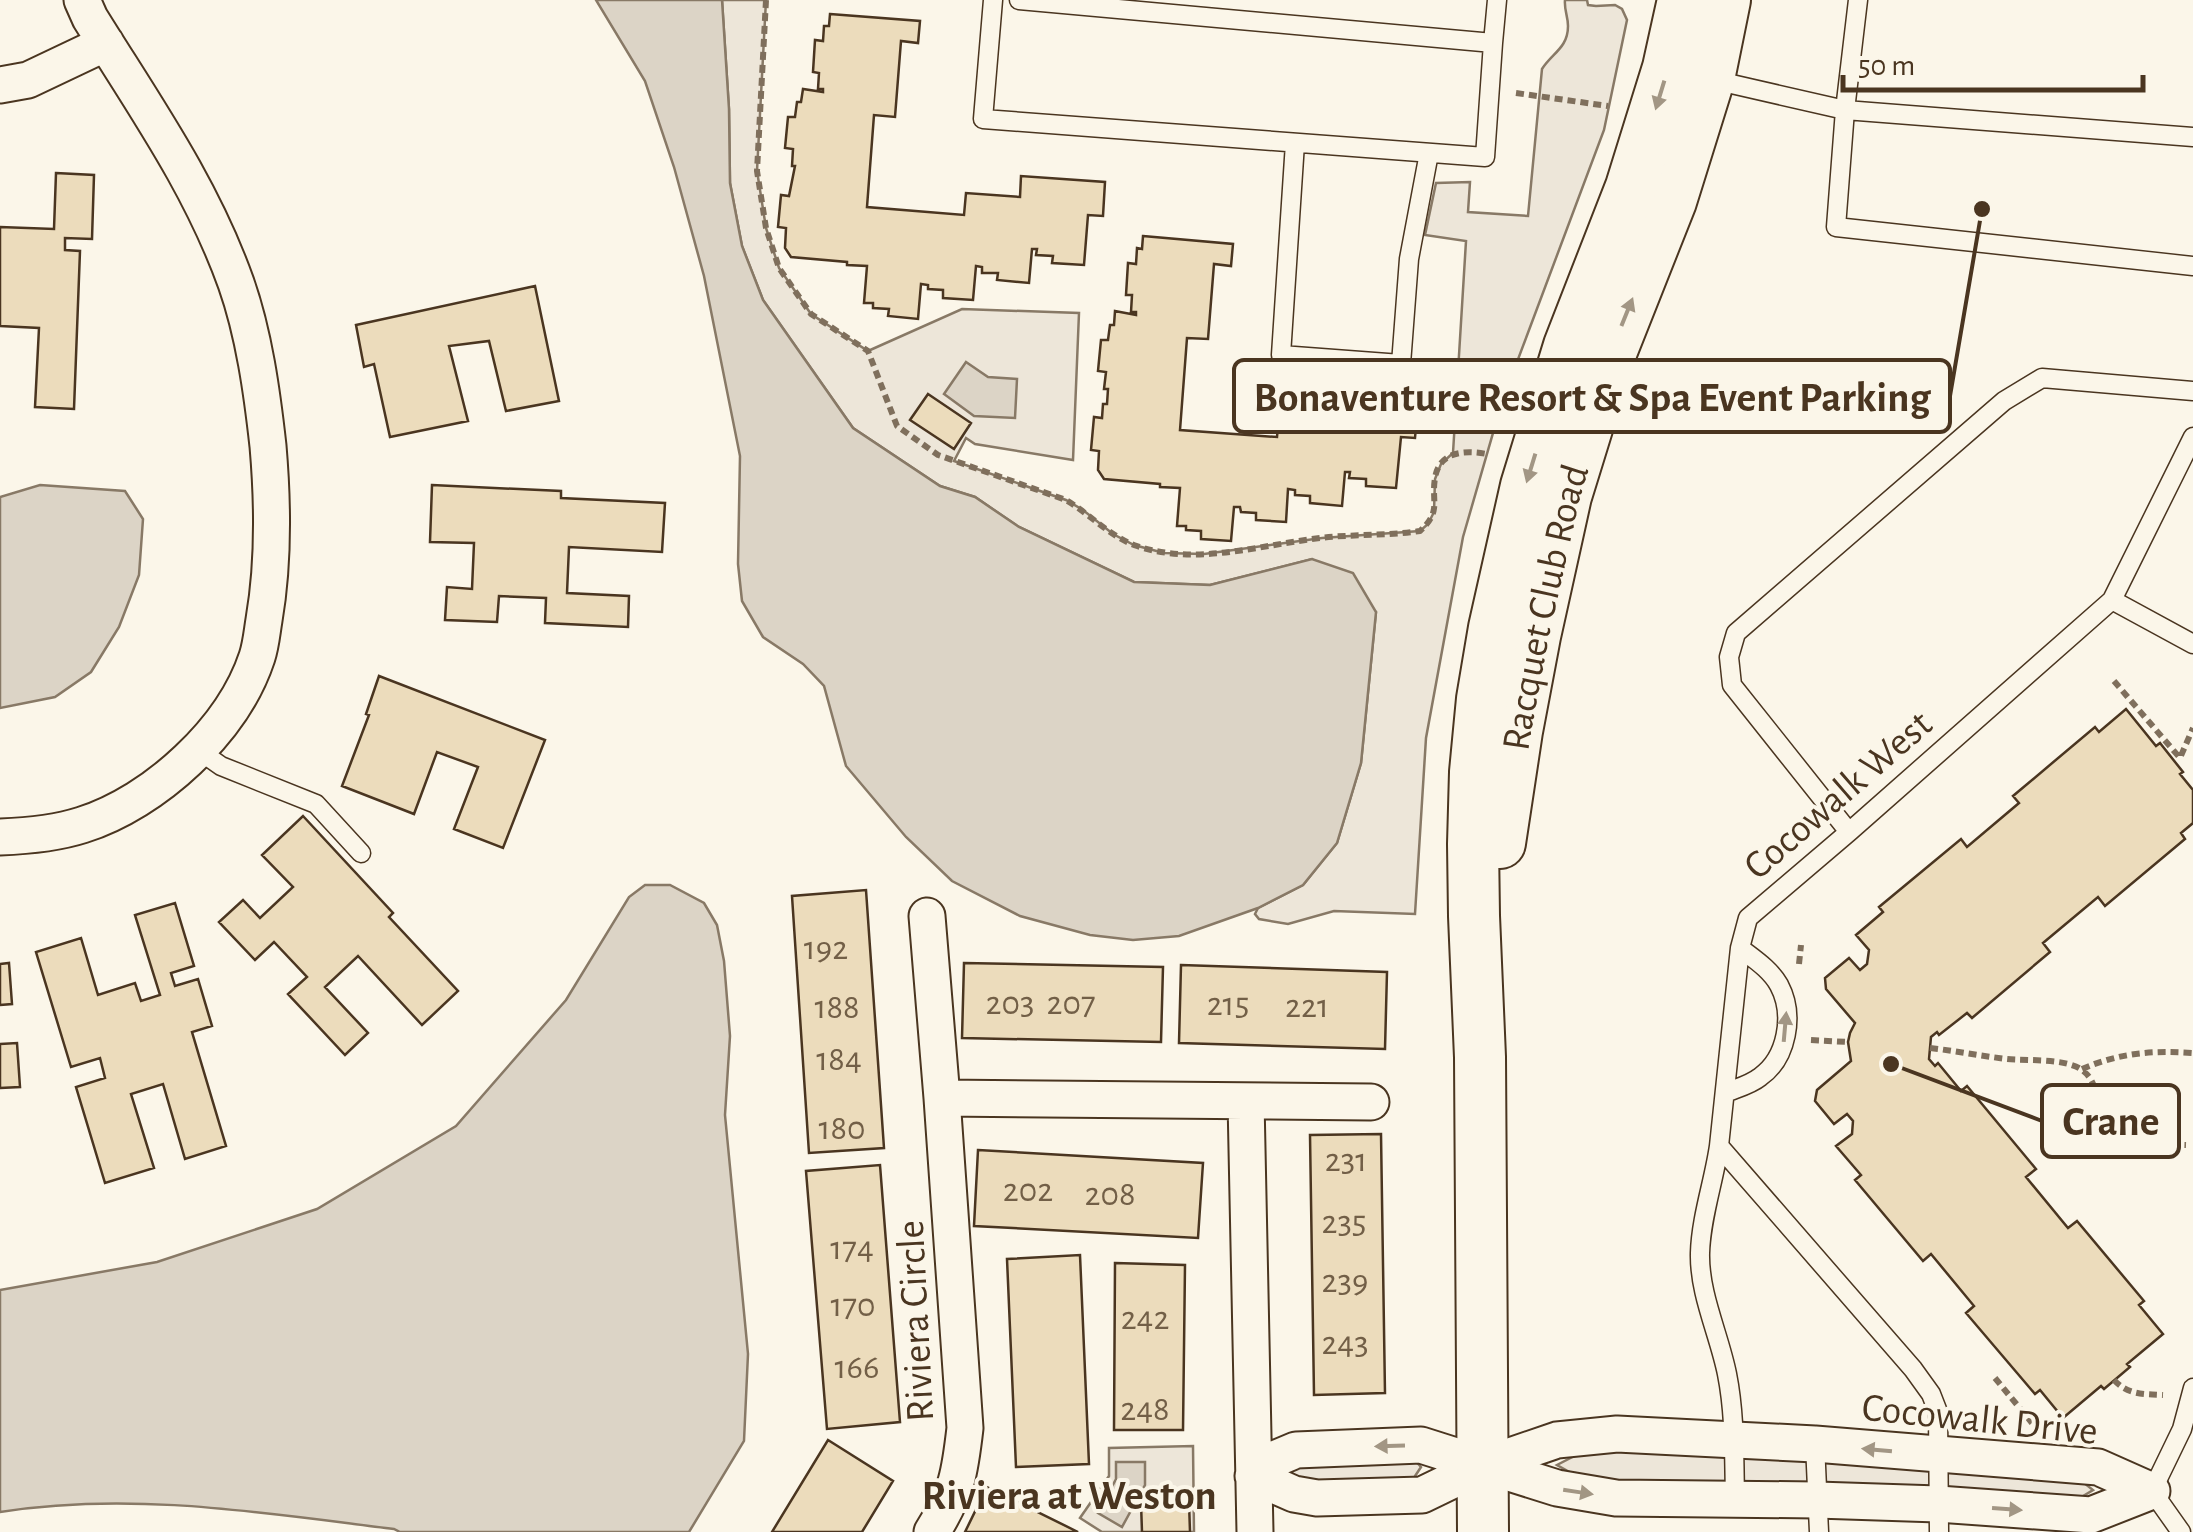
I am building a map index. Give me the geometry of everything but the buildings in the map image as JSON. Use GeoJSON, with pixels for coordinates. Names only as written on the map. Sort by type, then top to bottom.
{"type":"FeatureCollection","features":[{"type":"Feature","properties":{"kind":"street"},"geometry":{"type":"LineString","coordinates":[[0,837],[80,826],[116,811],[149,792],[208,740],[247,683],[258,654],[268,596],[271,479],[265,422],[254,353],[230,269],[166,136],[82,0]]}},
{"type":"Feature","properties":{"kind":"street","name":"Racquet Club Road"},"geometry":{"type":"LineString","coordinates":[[1480,1532],[1484,1465],[1480,1057],[1474,916],[1475,772],[1482,700],[1526,486],[1569,346],[1631,187],[1668,68],[1682,0]]}},
{"type":"Feature","properties":{"kind":"street","name":"Racquet Club Road"},"geometry":{"type":"LineString","coordinates":[[1480,1057],[1505,810],[1535,636],[1566,496],[1608,360],[1671,201],[1709,79],[1725,0]]}},
{"type":"Feature","properties":{"kind":"street"},"geometry":{"type":"LineString","coordinates":[[0,85],[28,80],[106,43]]}},
{"type":"Feature","properties":{"kind":"street","name":"Riviera Circle"},"geometry":{"type":"LineString","coordinates":[[927,916],[964,1428],[960,1476],[949,1506],[932,1532]]}},
{"type":"Feature","properties":{"kind":"street"},"geometry":{"type":"LineString","coordinates":[[942,1098],[1371,1102]]}},
{"type":"Feature","properties":{"kind":"street"},"geometry":{"type":"LineString","coordinates":[[1246,1101],[1255,1532]]}},
{"type":"Feature","properties":{"kind":"street","name":"Cocowalk Drive"},"geometry":{"type":"LineString","coordinates":[[1484,1465],[1557,1440],[1618,1434],[1815,1444],[2098,1467],[2152,1491]]}},
{"type":"Feature","properties":{"kind":"street"},"geometry":{"type":"LineString","coordinates":[[1253,1476],[1277,1458],[1296,1450],[1313,1449],[1421,1445],[1484,1465]]}},
{"type":"Feature","properties":{"kind":"street"},"geometry":{"type":"LineString","coordinates":[[1253,1476],[1294,1494],[1317,1498],[1402,1496],[1422,1495],[1484,1465]]}},
{"type":"Feature","properties":{"kind":"street","name":"Cocowalk Drive"},"geometry":{"type":"LineString","coordinates":[[1484,1465],[1558,1488],[1616,1498],[1735,1498],[1818,1516],[2091,1515],[2152,1491]]}},
{"type":"Feature","properties":{"kind":"lane"},"geometry":{"type":"LineString","coordinates":[[993,0],[983,119],[1485,157],[1497,0]]}},
{"type":"Feature","properties":{"kind":"lane"},"geometry":{"type":"LineString","coordinates":[[1019,0],[1493,43]]}},
{"type":"Feature","properties":{"kind":"lane"},"geometry":{"type":"LineString","coordinates":[[1858,0],[1836,227],[2193,266]]}},
{"type":"Feature","properties":{"kind":"lane"},"geometry":{"type":"LineString","coordinates":[[1709,79],[1845,110],[2193,138]]}},
{"type":"Feature","properties":{"kind":"lane"},"geometry":{"type":"LineString","coordinates":[[1296,142],[1282,356],[1401,364],[1408,259],[1429,153]]}},
{"type":"Feature","properties":{"kind":"lane"},"geometry":{"type":"LineString","coordinates":[[1849,832],[1732,685],[1729,657],[1736,633],[2004,401],[2042,378],[2193,391]]}},
{"type":"Feature","properties":{"kind":"lane","name":"Cocowalk West"},"geometry":{"type":"LineString","coordinates":[[1735,1498],[1727,1373],[1706,1296],[1700,1256],[1719,1146],[1740,948],[1748,918],[2112,600],[2193,436]]}},
{"type":"Feature","properties":{"kind":"lane"},"geometry":{"type":"LineString","coordinates":[[2112,600],[2193,644]]}},
{"type":"Feature","properties":{"kind":"lane"},"geometry":{"type":"LineString","coordinates":[[196,750],[221,766],[316,804],[361,854]]}},
{"type":"Feature","properties":{"kind":"lane"},"geometry":{"type":"LineString","coordinates":[[1724,1093],[1764,1075],[1782,1048],[1786,1024],[1786,1007],[1779,985],[1740,948]]}},
{"type":"Feature","properties":{"kind":"lane"},"geometry":{"type":"LineString","coordinates":[[1719,1146],[1932,1394],[1938,1412],[1939,1518]]}},
{"type":"Feature","properties":{"kind":"lane"},"geometry":{"type":"LineString","coordinates":[[2180,1532],[2152,1491],[2188,1429],[2193,1388]]}},
{"type":"Feature","properties":{"kind":"lane"},"geometry":{"type":"LineString","coordinates":[[1815,1444],[1818,1516]]}},
{"type":"Feature","properties":{"kind":"path"},"geometry":{"type":"LineString","coordinates":[[766,0],[757,171],[766,228],[779,268],[811,314],[868,351],[897,426],[938,455],[1066,500],[1134,545],[1164,553],[1204,554],[1322,538],[1420,531],[1434,512],[1434,479],[1440,464],[1454,454],[1487,454]]}},
{"type":"Feature","properties":{"kind":"path"},"geometry":{"type":"LineString","coordinates":[[1490,90],[1608,106]]}},
{"type":"Feature","properties":{"kind":"path"},"geometry":{"type":"LineString","coordinates":[[2114,681],[2175,756],[2180,758],[2193,728]]}},
{"type":"Feature","properties":{"kind":"path"},"geometry":{"type":"LineString","coordinates":[[1804,1039],[1848,1042]]}},
{"type":"Feature","properties":{"kind":"path"},"geometry":{"type":"LineString","coordinates":[[1930,1048],[2066,1063],[2090,1078],[2106,1127],[2116,1134],[2134,1141],[2186,1145]]}},
{"type":"Feature","properties":{"kind":"path"},"geometry":{"type":"LineString","coordinates":[[2082,1070],[2131,1053],[2193,1053]]}},
{"type":"Feature","properties":{"kind":"path"},"geometry":{"type":"LineString","coordinates":[[1996,1378],[2040,1434]]}},
{"type":"Feature","properties":{"kind":"path"},"geometry":{"type":"LineString","coordinates":[[2114,1380],[2134,1393],[2164,1395]]}},
{"type":"Feature","properties":{"kind":"shaded area"},"geometry":{"type":"Polygon","coordinates":[[[596,0],[722,0],[730,183],[742,246],[763,300],[853,428],[940,486],[975,497],[1019,527],[1134,582],[1210,585],[1312,559],[1353,573],[1376,612],[1361,763],[1337,843],[1303,885],[1258,908],[1179,936],[1133,940],[1090,935],[1020,916],[952,881],[906,837],[846,766],[824,686],[803,664],[763,637],[742,601],[738,564],[740,456],[704,276],[645,81],[596,0]]]}},
{"type":"Feature","properties":{"kind":"shaded area"},"geometry":{"type":"Polygon","coordinates":[[[722,0],[766,0],[757,171],[766,228],[779,268],[811,314],[868,351],[962,309],[1079,313],[1073,460],[975,444],[966,438],[954,461],[1066,500],[1134,545],[1164,553],[1204,554],[1322,538],[1420,531],[1428,524],[1434,512],[1435,479],[1441,464],[1453,453],[1466,241],[1425,235],[1436,183],[1470,182],[1468,212],[1528,216],[1542,69],[1565,40],[1565,0],[1587,0],[1588,5],[1615,5],[1622,9],[1627,20],[1604,130],[1502,402],[1463,537],[1426,738],[1415,914],[1334,911],[1288,924],[1259,919],[1255,914],[1258,908],[1303,885],[1337,843],[1361,763],[1376,612],[1312,559],[1210,585],[1134,582],[1019,527],[975,497],[940,486],[853,428],[763,300],[742,246],[730,183],[722,0]]]}},
{"type":"Feature","properties":{"kind":"shaded area"},"geometry":{"type":"Polygon","coordinates":[[[966,362],[988,377],[1017,379],[1015,418],[974,416],[944,394],[966,362]]]}},
{"type":"Feature","properties":{"kind":"shaded area"},"geometry":{"type":"Polygon","coordinates":[[[40,485],[125,491],[143,519],[139,575],[119,627],[91,672],[55,697],[0,708],[0,497],[40,485]]]}},
{"type":"Feature","properties":{"kind":"shaded area"},"geometry":{"type":"Polygon","coordinates":[[[645,885],[670,885],[704,903],[717,925],[730,1036],[725,1115],[748,1354],[744,1441],[689,1532],[400,1532],[247,1511],[148,1504],[49,1506],[0,1512],[0,1290],[157,1262],[317,1209],[456,1126],[566,1000],[629,897],[645,885]]]}},
{"type":"Feature","properties":{"kind":"shaded area"},"geometry":{"type":"Polygon","coordinates":[[[1617,1434],[2060,1464],[2093,1490],[2055,1513],[1616,1498],[1557,1465],[1617,1434]]]}},
{"type":"Feature","properties":{"kind":"shaded area"},"geometry":{"type":"Polygon","coordinates":[[[1401,1445],[1421,1467],[1402,1496],[1317,1498],[1277,1470],[1401,1445]]]}},
{"type":"Feature","properties":{"kind":"shaded area"},"geometry":{"type":"Polygon","coordinates":[[[1193,1446],[1194,1532],[1102,1532],[1080,1518],[1109,1476],[1109,1448],[1193,1446]]]}},
{"type":"Feature","properties":{"kind":"shaded area"},"geometry":{"type":"Polygon","coordinates":[[[1116,1462],[1145,1462],[1145,1485],[1122,1527],[1098,1513],[1116,1479],[1116,1462]]]}},
{"type":"Feature","properties":{"kind":"place","name":"Bonaventure Resort & Spa Event Parking"},"geometry":{"type":"Point","coordinates":[1982,209]}},
{"type":"Feature","properties":{"kind":"place","name":"Crane"},"geometry":{"type":"Point","coordinates":[1891,1064]}},
{"type":"Feature","properties":{"kind":"district","name":"Riviera at Weston"},"geometry":{"type":"Point","coordinates":[1069,1494]}}]}
